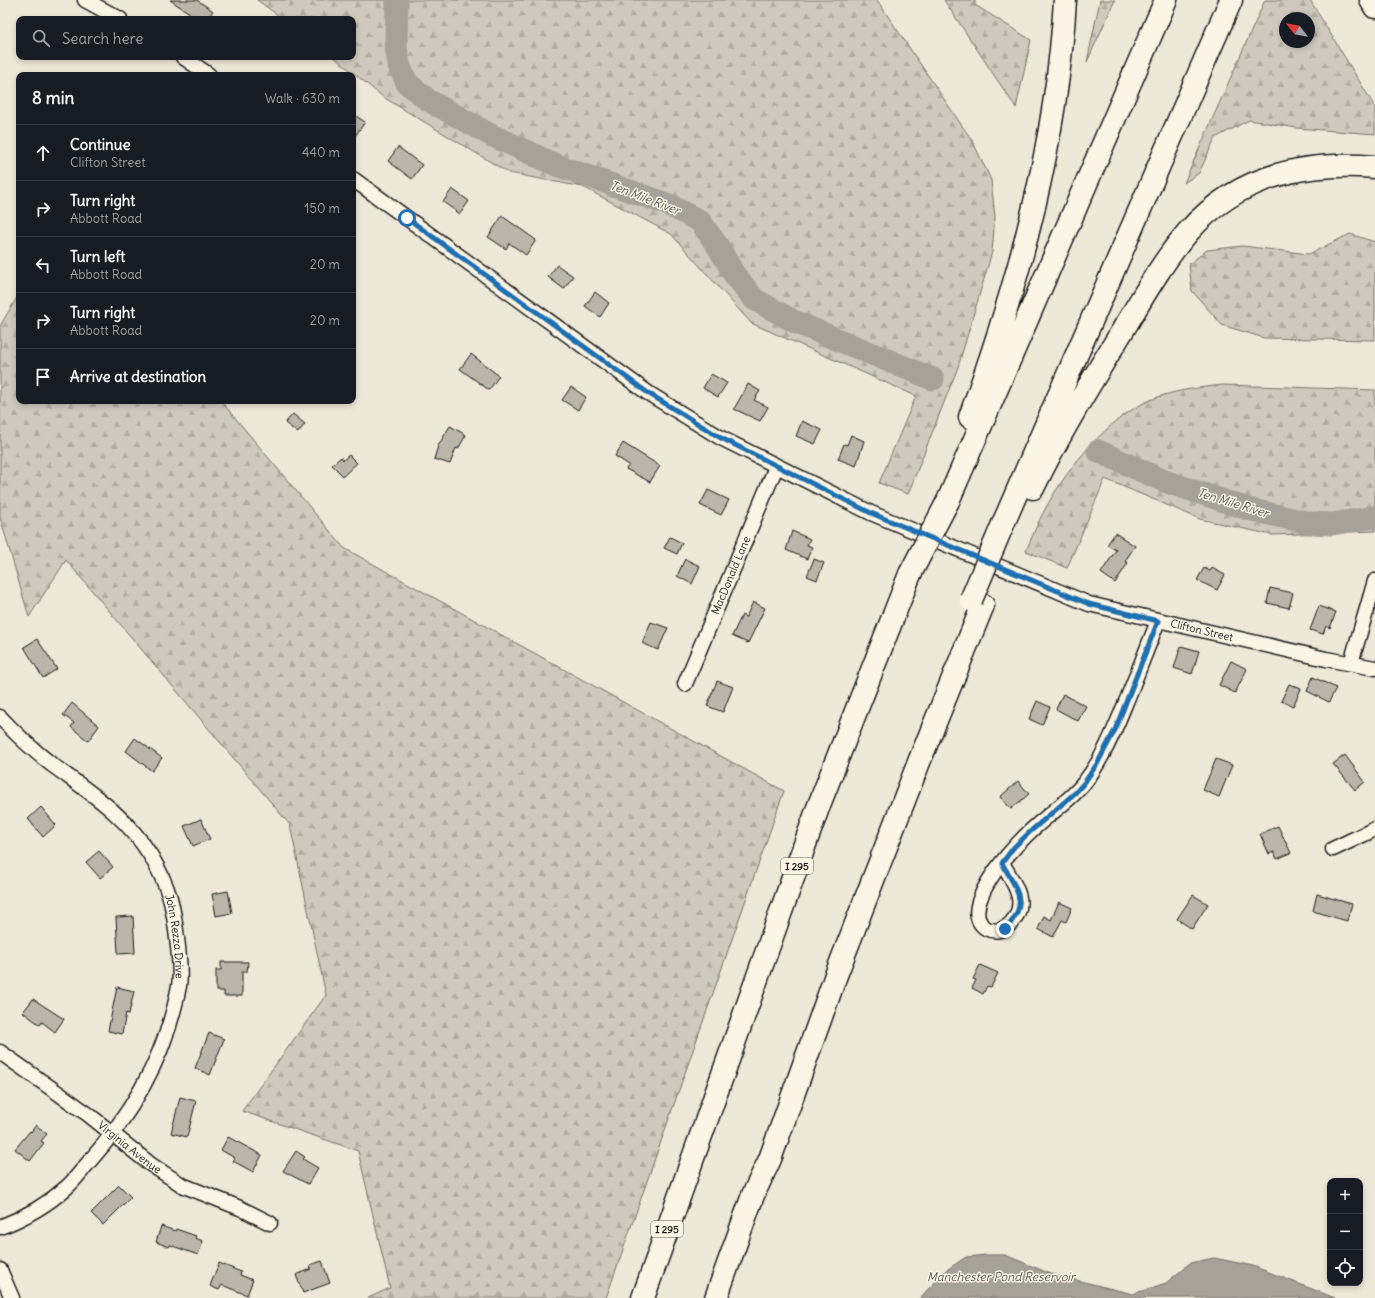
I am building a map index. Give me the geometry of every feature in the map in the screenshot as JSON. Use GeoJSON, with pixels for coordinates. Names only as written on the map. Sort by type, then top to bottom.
{"type":"FeatureCollection","features":[{"type":"Feature","properties":{"kind":"highway"},"geometry":{"type":"LineString","coordinates":[[943,499],[1012,292],[1025,246],[1046,154],[1054,107],[1065,0]]}},
{"type":"Feature","properties":{"kind":"highway"},"geometry":{"type":"LineString","coordinates":[[943,499],[1166,0]]}},
{"type":"Feature","properties":{"kind":"highway"},"geometry":{"type":"LineString","coordinates":[[716,1298],[753,1195],[770,1159],[836,975],[918,762],[977,602],[1231,0]]}},
{"type":"Feature","properties":{"kind":"highway"},"geometry":{"type":"LineString","coordinates":[[1371,0],[1375,7]]}},
{"type":"Feature","properties":{"kind":"highway"},"geometry":{"type":"LineString","coordinates":[[1009,527],[1052,450],[1110,352],[1176,248],[1200,220],[1230,196],[1264,179],[1282,173],[1320,166],[1375,167]]}},
{"type":"Feature","properties":{"kind":"highway","name":"I 295"},"geometry":{"type":"LineString","coordinates":[[643,1298],[822,797],[910,574],[943,499]]}},
{"type":"Feature","properties":{"kind":"street"},"geometry":{"type":"LineString","coordinates":[[85,0],[114,16]]}},
{"type":"Feature","properties":{"kind":"street"},"geometry":{"type":"LineString","coordinates":[[187,60],[205,72]]}},
{"type":"Feature","properties":{"kind":"street","name":"Clifton Street"},"geometry":{"type":"LineString","coordinates":[[356,181],[648,393],[721,438],[776,467],[871,513],[1089,604],[1158,621],[1375,668]]}},
{"type":"Feature","properties":{"kind":"street","name":"MacDonald Lane"},"geometry":{"type":"LineString","coordinates":[[685,684],[776,467]]}},
{"type":"Feature","properties":{"kind":"street"},"geometry":{"type":"LineString","coordinates":[[1351,663],[1375,581]]}},
{"type":"Feature","properties":{"kind":"street"},"geometry":{"type":"LineString","coordinates":[[1002,863],[1014,847],[1080,788],[1097,764],[1115,730],[1158,621]]}},
{"type":"Feature","properties":{"kind":"street","name":"John Rezza Drive"},"geometry":{"type":"LineString","coordinates":[[0,717],[18,736],[44,758],[127,823],[152,857],[170,898],[177,945],[179,984],[169,1026],[141,1092],[112,1133],[67,1187],[22,1218],[0,1227]]}},
{"type":"Feature","properties":{"kind":"street"},"geometry":{"type":"LineString","coordinates":[[1333,849],[1375,829]]}},
{"type":"Feature","properties":{"kind":"street","name":"Virginia Avenue"},"geometry":{"type":"LineString","coordinates":[[0,1052],[112,1133],[150,1164],[182,1185],[201,1194],[240,1208],[270,1223]]}},
{"type":"Feature","properties":{"kind":"street"},"geometry":{"type":"LineString","coordinates":[[0,1270],[12,1298]]}},
{"type":"Feature","properties":{"kind":"green space"},"geometry":{"type":"Polygon","coordinates":[[[257,0],[877,0],[973,142],[991,180],[995,217],[992,252],[958,367],[908,494],[879,483],[916,396],[751,323],[671,234],[583,187],[509,173],[383,97],[356,75],[356,72],[352,72],[338,60],[356,60],[356,16],[279,16],[257,0]]]}},
{"type":"Feature","properties":{"kind":"green space"},"geometry":{"type":"Polygon","coordinates":[[[944,0],[975,0],[975,5],[1031,40],[1016,108],[944,0]]]}},
{"type":"Feature","properties":{"kind":"green space"},"geometry":{"type":"Polygon","coordinates":[[[1100,0],[1115,0],[1087,62],[1100,0]]]}},
{"type":"Feature","properties":{"kind":"green space"},"geometry":{"type":"Polygon","coordinates":[[[1265,0],[1310,0],[1375,107],[1375,134],[1297,128],[1249,120],[1215,138],[1199,173],[1184,183],[1265,0]]]}},
{"type":"Feature","properties":{"kind":"green space"},"geometry":{"type":"Polygon","coordinates":[[[1350,234],[1375,242],[1375,340],[1264,338],[1222,325],[1192,291],[1189,264],[1207,250],[1242,246],[1309,254],[1350,234]]]}},
{"type":"Feature","properties":{"kind":"green space"},"geometry":{"type":"Polygon","coordinates":[[[16,299],[16,404],[224,404],[344,548],[784,791],[606,1298],[368,1298],[390,1288],[358,1151],[242,1111],[326,995],[290,825],[66,560],[29,617],[0,517],[0,326],[16,299]]]}},
{"type":"Feature","properties":{"kind":"green space"},"geometry":{"type":"Polygon","coordinates":[[[1223,385],[1375,390],[1375,531],[1272,535],[1200,519],[1105,479],[1067,568],[1026,551],[1045,510],[1067,474],[1078,459],[1104,431],[1118,419],[1148,401],[1166,394],[1223,385]]]}},
{"type":"Feature","properties":{"kind":"water","name":"Manchester Pond Reservoir"},"geometry":{"type":"Polygon","coordinates":[[[1005,1255],[1051,1274],[1133,1294],[1166,1283],[1190,1263],[1214,1258],[1253,1266],[1335,1298],[920,1298],[945,1271],[966,1257],[1005,1255]]]}},
{"type":"Feature","properties":{"kind":"building"},"geometry":{"type":"Polygon","coordinates":[[[170,0],[197,0],[213,11],[209,16],[190,16],[191,14],[170,0]]]}},
{"type":"Feature","properties":{"kind":"building"},"geometry":{"type":"Polygon","coordinates":[[[356,116],[365,122],[356,135],[356,116]]]}},
{"type":"Feature","properties":{"kind":"building"},"geometry":{"type":"Polygon","coordinates":[[[398,147],[422,165],[412,179],[388,161],[398,147]]]}},
{"type":"Feature","properties":{"kind":"building"},"geometry":{"type":"Polygon","coordinates":[[[452,189],[469,201],[460,214],[443,202],[452,189]]]}},
{"type":"Feature","properties":{"kind":"building"},"geometry":{"type":"Polygon","coordinates":[[[502,216],[536,240],[526,255],[509,243],[506,249],[488,237],[502,216]]]}},
{"type":"Feature","properties":{"kind":"building"},"geometry":{"type":"Polygon","coordinates":[[[557,265],[573,276],[564,289],[548,277],[557,265]]]}},
{"type":"Feature","properties":{"kind":"building"},"geometry":{"type":"Polygon","coordinates":[[[595,292],[609,303],[600,317],[585,306],[595,292]]]}},
{"type":"Feature","properties":{"kind":"building"},"geometry":{"type":"Polygon","coordinates":[[[471,354],[499,376],[489,390],[460,369],[471,354]]]}},
{"type":"Feature","properties":{"kind":"building"},"geometry":{"type":"Polygon","coordinates":[[[711,374],[727,383],[718,397],[703,388],[711,374]]]}},
{"type":"Feature","properties":{"kind":"building"},"geometry":{"type":"Polygon","coordinates":[[[748,384],[760,391],[754,400],[768,407],[760,421],[734,409],[748,384]]]}},
{"type":"Feature","properties":{"kind":"building"},"geometry":{"type":"Polygon","coordinates":[[[571,387],[586,397],[578,410],[562,400],[571,387]]]}},
{"type":"Feature","properties":{"kind":"building"},"geometry":{"type":"Polygon","coordinates":[[[293,414],[305,424],[298,433],[285,423],[293,414]]]}},
{"type":"Feature","properties":{"kind":"building"},"geometry":{"type":"Polygon","coordinates":[[[802,421],[822,430],[815,444],[796,436],[802,421]]]}},
{"type":"Feature","properties":{"kind":"building"},"geometry":{"type":"Polygon","coordinates":[[[450,426],[466,435],[458,449],[456,448],[450,464],[434,459],[438,446],[450,426]]]}},
{"type":"Feature","properties":{"kind":"building"},"geometry":{"type":"Polygon","coordinates":[[[851,435],[864,441],[856,466],[838,459],[844,444],[847,445],[851,435]]]}},
{"type":"Feature","properties":{"kind":"building"},"geometry":{"type":"Polygon","coordinates":[[[623,443],[660,466],[650,482],[626,469],[629,465],[615,456],[623,443]]]}},
{"type":"Feature","properties":{"kind":"building"},"geometry":{"type":"Polygon","coordinates":[[[349,455],[357,463],[343,476],[332,465],[341,457],[343,460],[349,455]]]}},
{"type":"Feature","properties":{"kind":"building"},"geometry":{"type":"Polygon","coordinates":[[[708,490],[729,500],[721,515],[700,505],[708,490]]]}},
{"type":"Feature","properties":{"kind":"building"},"geometry":{"type":"Polygon","coordinates":[[[792,531],[810,539],[807,545],[812,547],[807,559],[786,550],[792,531]]]}},
{"type":"Feature","properties":{"kind":"building"},"geometry":{"type":"Polygon","coordinates":[[[1115,533],[1135,546],[1125,561],[1128,563],[1115,583],[1101,573],[1116,550],[1107,545],[1115,533]]]}},
{"type":"Feature","properties":{"kind":"building"},"geometry":{"type":"Polygon","coordinates":[[[670,537],[682,543],[677,554],[664,548],[670,537]]]}},
{"type":"Feature","properties":{"kind":"building"},"geometry":{"type":"Polygon","coordinates":[[[685,559],[700,566],[692,584],[677,576],[685,559]]]}},
{"type":"Feature","properties":{"kind":"building"},"geometry":{"type":"Polygon","coordinates":[[[814,559],[824,563],[817,580],[807,576],[814,559]]]}},
{"type":"Feature","properties":{"kind":"building"},"geometry":{"type":"Polygon","coordinates":[[[1204,568],[1210,571],[1212,568],[1225,575],[1217,590],[1197,580],[1204,568]]]}},
{"type":"Feature","properties":{"kind":"building"},"geometry":{"type":"Polygon","coordinates":[[[1270,588],[1293,593],[1289,608],[1267,603],[1270,588]]]}},
{"type":"Feature","properties":{"kind":"building"},"geometry":{"type":"Polygon","coordinates":[[[753,602],[765,608],[748,643],[732,636],[742,615],[746,617],[753,602]]]}},
{"type":"Feature","properties":{"kind":"building"},"geometry":{"type":"Polygon","coordinates":[[[1319,606],[1336,612],[1330,628],[1326,626],[1323,634],[1310,630],[1319,606]]]}},
{"type":"Feature","properties":{"kind":"building"},"geometry":{"type":"Polygon","coordinates":[[[651,622],[668,628],[658,650],[642,643],[651,622]]]}},
{"type":"Feature","properties":{"kind":"building"},"geometry":{"type":"Polygon","coordinates":[[[37,639],[57,669],[43,678],[24,647],[37,639]]]}},
{"type":"Feature","properties":{"kind":"building"},"geometry":{"type":"Polygon","coordinates":[[[1181,646],[1199,651],[1192,674],[1174,668],[1181,646]]]}},
{"type":"Feature","properties":{"kind":"building"},"geometry":{"type":"Polygon","coordinates":[[[1231,661],[1247,669],[1235,693],[1219,685],[1231,661]]]}},
{"type":"Feature","properties":{"kind":"building"},"geometry":{"type":"Polygon","coordinates":[[[1313,677],[1336,688],[1329,702],[1307,691],[1313,677]]]}},
{"type":"Feature","properties":{"kind":"building"},"geometry":{"type":"Polygon","coordinates":[[[717,681],[733,687],[723,712],[707,706],[717,681]]]}},
{"type":"Feature","properties":{"kind":"building"},"geometry":{"type":"Polygon","coordinates":[[[1289,684],[1301,689],[1293,706],[1281,701],[1289,684]]]}},
{"type":"Feature","properties":{"kind":"building"},"geometry":{"type":"Polygon","coordinates":[[[1063,694],[1086,706],[1078,721],[1056,709],[1063,694]]]}},
{"type":"Feature","properties":{"kind":"building"},"geometry":{"type":"Polygon","coordinates":[[[1037,701],[1050,707],[1042,725],[1029,719],[1037,701]]]}},
{"type":"Feature","properties":{"kind":"building"},"geometry":{"type":"Polygon","coordinates":[[[72,703],[99,726],[88,741],[71,727],[74,723],[63,715],[72,703]]]}},
{"type":"Feature","properties":{"kind":"building"},"geometry":{"type":"Polygon","coordinates":[[[135,738],[162,758],[152,771],[126,751],[135,738]]]}},
{"type":"Feature","properties":{"kind":"building"},"geometry":{"type":"Polygon","coordinates":[[[1345,755],[1365,782],[1355,790],[1333,764],[1345,755]]]}},
{"type":"Feature","properties":{"kind":"building"},"geometry":{"type":"Polygon","coordinates":[[[1216,759],[1232,765],[1219,797],[1203,790],[1216,759]]]}},
{"type":"Feature","properties":{"kind":"building"},"geometry":{"type":"Polygon","coordinates":[[[1018,781],[1029,794],[1011,809],[1000,797],[1018,781]]]}},
{"type":"Feature","properties":{"kind":"building"},"geometry":{"type":"Polygon","coordinates":[[[41,807],[56,825],[43,837],[28,819],[41,807]]]}},
{"type":"Feature","properties":{"kind":"building"},"geometry":{"type":"Polygon","coordinates":[[[201,819],[210,839],[193,846],[184,826],[201,819]]]}},
{"type":"Feature","properties":{"kind":"building"},"geometry":{"type":"Polygon","coordinates":[[[1278,826],[1291,853],[1277,859],[1274,852],[1269,854],[1260,834],[1278,826]]]}},
{"type":"Feature","properties":{"kind":"building"},"geometry":{"type":"Polygon","coordinates":[[[99,851],[113,867],[100,878],[86,862],[99,851]]]}},
{"type":"Feature","properties":{"kind":"building"},"geometry":{"type":"Polygon","coordinates":[[[228,891],[232,913],[216,916],[212,894],[228,891]]]}},
{"type":"Feature","properties":{"kind":"building"},"geometry":{"type":"Polygon","coordinates":[[[1317,894],[1352,904],[1347,921],[1313,911],[1317,894]]]}},
{"type":"Feature","properties":{"kind":"building"},"geometry":{"type":"Polygon","coordinates":[[[1193,895],[1208,904],[1192,929],[1177,919],[1193,895]]]}},
{"type":"Feature","properties":{"kind":"building"},"geometry":{"type":"Polygon","coordinates":[[[1059,902],[1072,908],[1066,922],[1062,920],[1053,937],[1038,929],[1044,916],[1051,920],[1059,902]]]}},
{"type":"Feature","properties":{"kind":"building"},"geometry":{"type":"Polygon","coordinates":[[[133,916],[135,953],[118,954],[116,917],[133,916]]]}},
{"type":"Feature","properties":{"kind":"building"},"geometry":{"type":"Polygon","coordinates":[[[221,962],[248,962],[247,972],[242,972],[242,996],[224,996],[224,991],[216,991],[216,970],[221,970],[221,962]]]}},
{"type":"Feature","properties":{"kind":"building"},"geometry":{"type":"Polygon","coordinates":[[[980,965],[998,973],[991,987],[987,986],[983,994],[972,988],[976,980],[973,979],[980,965]]]}},
{"type":"Feature","properties":{"kind":"building"},"geometry":{"type":"Polygon","coordinates":[[[117,987],[134,991],[129,1014],[126,1013],[122,1034],[108,1031],[117,987]]]}},
{"type":"Feature","properties":{"kind":"building"},"geometry":{"type":"Polygon","coordinates":[[[33,999],[64,1019],[55,1032],[42,1022],[40,1025],[23,1012],[33,999]]]}},
{"type":"Feature","properties":{"kind":"building"},"geometry":{"type":"Polygon","coordinates":[[[209,1033],[224,1039],[210,1075],[195,1068],[209,1033]]]}},
{"type":"Feature","properties":{"kind":"building"},"geometry":{"type":"Polygon","coordinates":[[[180,1097],[196,1101],[187,1137],[171,1133],[180,1097]]]}},
{"type":"Feature","properties":{"kind":"building"},"geometry":{"type":"Polygon","coordinates":[[[36,1125],[47,1134],[41,1141],[44,1143],[30,1161],[15,1149],[36,1125]]]}},
{"type":"Feature","properties":{"kind":"building"},"geometry":{"type":"Polygon","coordinates":[[[228,1137],[262,1155],[253,1172],[233,1161],[235,1158],[221,1150],[228,1137]]]}},
{"type":"Feature","properties":{"kind":"building"},"geometry":{"type":"Polygon","coordinates":[[[296,1151],[305,1157],[303,1159],[318,1168],[308,1184],[283,1171],[296,1151]]]}},
{"type":"Feature","properties":{"kind":"building"},"geometry":{"type":"Polygon","coordinates":[[[119,1185],[131,1197],[103,1225],[91,1213],[119,1185]]]}},
{"type":"Feature","properties":{"kind":"building"},"geometry":{"type":"Polygon","coordinates":[[[161,1226],[175,1231],[176,1229],[196,1236],[195,1238],[203,1241],[198,1255],[170,1245],[169,1247],[156,1242],[161,1226]]]}},
{"type":"Feature","properties":{"kind":"building"},"geometry":{"type":"Polygon","coordinates":[[[322,1261],[330,1283],[303,1293],[296,1275],[311,1269],[310,1265],[322,1261]]]}},
{"type":"Feature","properties":{"kind":"building"},"geometry":{"type":"Polygon","coordinates":[[[219,1263],[241,1272],[240,1275],[253,1280],[247,1295],[222,1285],[219,1290],[210,1286],[219,1263]]]}},
{"type":"Feature","properties":{"kind":"waterway","name":"Ten Mile River"},"geometry":{"type":"LineString","coordinates":[[397,0],[396,47],[399,65],[407,83],[428,100],[491,135],[556,165],[667,204],[700,221],[719,248],[734,274],[754,299],[795,322],[933,379]]}},
{"type":"Feature","properties":{"kind":"waterway","name":"Ten Mile River"},"geometry":{"type":"LineString","coordinates":[[1098,451],[1164,481],[1248,509],[1309,523],[1332,524],[1375,517]]}},
{"type":"Feature","properties":{"kind":"route"},"geometry":{"type":"LineString","coordinates":[[407,218],[566,335],[648,393],[721,438],[811,485],[871,513],[1089,604],[1158,621],[1115,730],[1092,772],[1075,793],[1014,847],[1002,863],[1018,891],[1021,901],[1018,912],[1012,922],[1005,929]]}}]}
